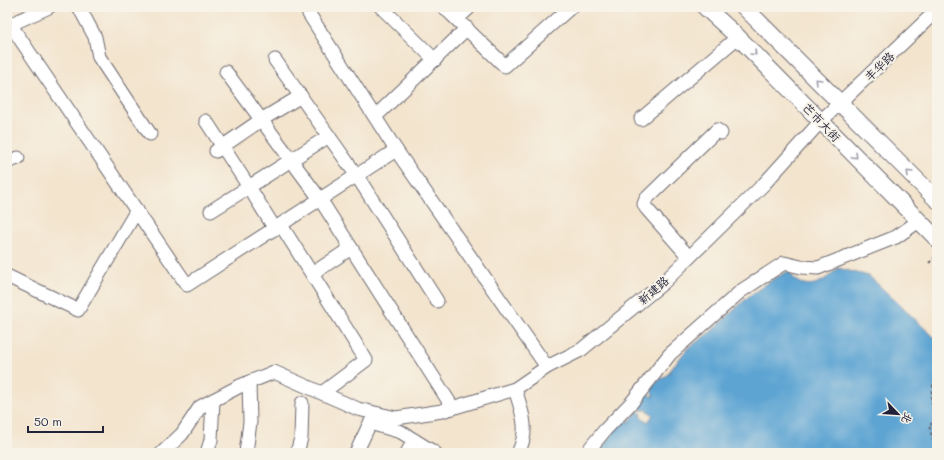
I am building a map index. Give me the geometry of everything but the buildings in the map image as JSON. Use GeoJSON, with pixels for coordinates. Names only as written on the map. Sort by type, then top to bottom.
{"type":"FeatureCollection","features":[{"type":"Feature","properties":{"kind":"main road","name":"芒市大街"},"geometry":{"type":"LineString","coordinates":[[705,7],[738,36],[937,239]]}},
{"type":"Feature","properties":{"kind":"main road"},"geometry":{"type":"LineString","coordinates":[[744,7],[937,200]]}},
{"type":"Feature","properties":{"kind":"street"},"geometry":{"type":"LineString","coordinates":[[49,7],[8,25],[188,285],[396,150]]}},
{"type":"Feature","properties":{"kind":"street"},"geometry":{"type":"LineString","coordinates":[[79,7],[95,37],[99,57],[150,134]]}},
{"type":"Feature","properties":{"kind":"street"},"geometry":{"type":"LineString","coordinates":[[381,7],[435,60]]}},
{"type":"Feature","properties":{"kind":"street"},"geometry":{"type":"LineString","coordinates":[[444,7],[505,66],[571,7]]}},
{"type":"Feature","properties":{"kind":"street"},"geometry":{"type":"LineString","coordinates":[[380,113],[435,60],[462,24],[470,7]]}},
{"type":"Feature","properties":{"kind":"street","name":"丰华路"},"geometry":{"type":"LineString","coordinates":[[821,121],[937,10]]}},
{"type":"Feature","properties":{"kind":"street"},"geometry":{"type":"LineString","coordinates":[[309,14],[396,150],[548,367]]}},
{"type":"Feature","properties":{"kind":"street"},"geometry":{"type":"LineString","coordinates":[[641,119],[738,36]]}},
{"type":"Feature","properties":{"kind":"street"},"geometry":{"type":"LineString","coordinates":[[276,60],[357,176],[437,301]]}},
{"type":"Feature","properties":{"kind":"street"},"geometry":{"type":"LineString","coordinates":[[226,72],[320,199],[453,408]]}},
{"type":"Feature","properties":{"kind":"street"},"geometry":{"type":"LineString","coordinates":[[219,149],[261,120],[301,96]]}},
{"type":"Feature","properties":{"kind":"street"},"geometry":{"type":"LineString","coordinates":[[206,121],[219,149],[249,186],[312,274],[366,360],[322,393]]}},
{"type":"Feature","properties":{"kind":"street","name":"新建路"},"geometry":{"type":"LineString","coordinates":[[162,453],[182,434],[200,407],[249,382],[274,372],[358,409],[396,418],[442,411],[515,389],[548,367],[581,350],[663,283],[764,184],[821,121]]}},
{"type":"Feature","properties":{"kind":"street"},"geometry":{"type":"LineString","coordinates":[[689,256],[644,204],[646,199],[717,130],[721,133]]}},
{"type":"Feature","properties":{"kind":"street"},"geometry":{"type":"LineString","coordinates":[[211,211],[329,136]]}},
{"type":"Feature","properties":{"kind":"street"},"geometry":{"type":"LineString","coordinates":[[7,276],[78,310],[137,210]]}},
{"type":"Feature","properties":{"kind":"street"},"geometry":{"type":"LineString","coordinates":[[588,453],[605,430],[632,402],[670,354],[741,291],[784,262],[801,267],[818,268],[896,237],[919,221]]}},
{"type":"Feature","properties":{"kind":"street"},"geometry":{"type":"LineString","coordinates":[[312,274],[351,248]]}},
{"type":"Feature","properties":{"kind":"street"},"geometry":{"type":"LineString","coordinates":[[246,453],[250,422],[249,382]]}},
{"type":"Feature","properties":{"kind":"street"},"geometry":{"type":"LineString","coordinates":[[515,389],[525,420],[523,444],[518,453]]}},
{"type":"Feature","properties":{"kind":"street"},"geometry":{"type":"LineString","coordinates":[[207,453],[211,440],[213,400]]}},
{"type":"Feature","properties":{"kind":"street"},"geometry":{"type":"LineString","coordinates":[[297,453],[301,438],[302,403]]}},
{"type":"Feature","properties":{"kind":"street"},"geometry":{"type":"LineString","coordinates":[[356,453],[370,423],[401,432],[435,453]]}},
{"type":"Feature","properties":{"kind":"street"},"geometry":{"type":"LineString","coordinates":[[407,453],[414,440]]}},
{"type":"Feature","properties":{"kind":"path"},"geometry":{"type":"LineString","coordinates":[[929,263],[937,255]]}},
{"type":"Feature","properties":{"kind":"path"},"geometry":{"type":"LineString","coordinates":[[933,453],[934,444],[929,425],[937,421],[932,409],[931,393],[937,373]]}},
{"type":"Feature","properties":{"kind":"water"},"geometry":{"type":"Polygon","coordinates":[[[838,268],[869,276],[937,340],[937,453],[599,453],[623,418],[629,422],[638,411],[642,414],[640,416],[648,422],[653,415],[646,409],[644,411],[635,405],[644,392],[653,397],[654,394],[647,388],[666,376],[687,349],[712,331],[748,297],[772,280],[789,271],[798,281],[810,285],[820,282],[830,276],[838,268]]]}}]}
